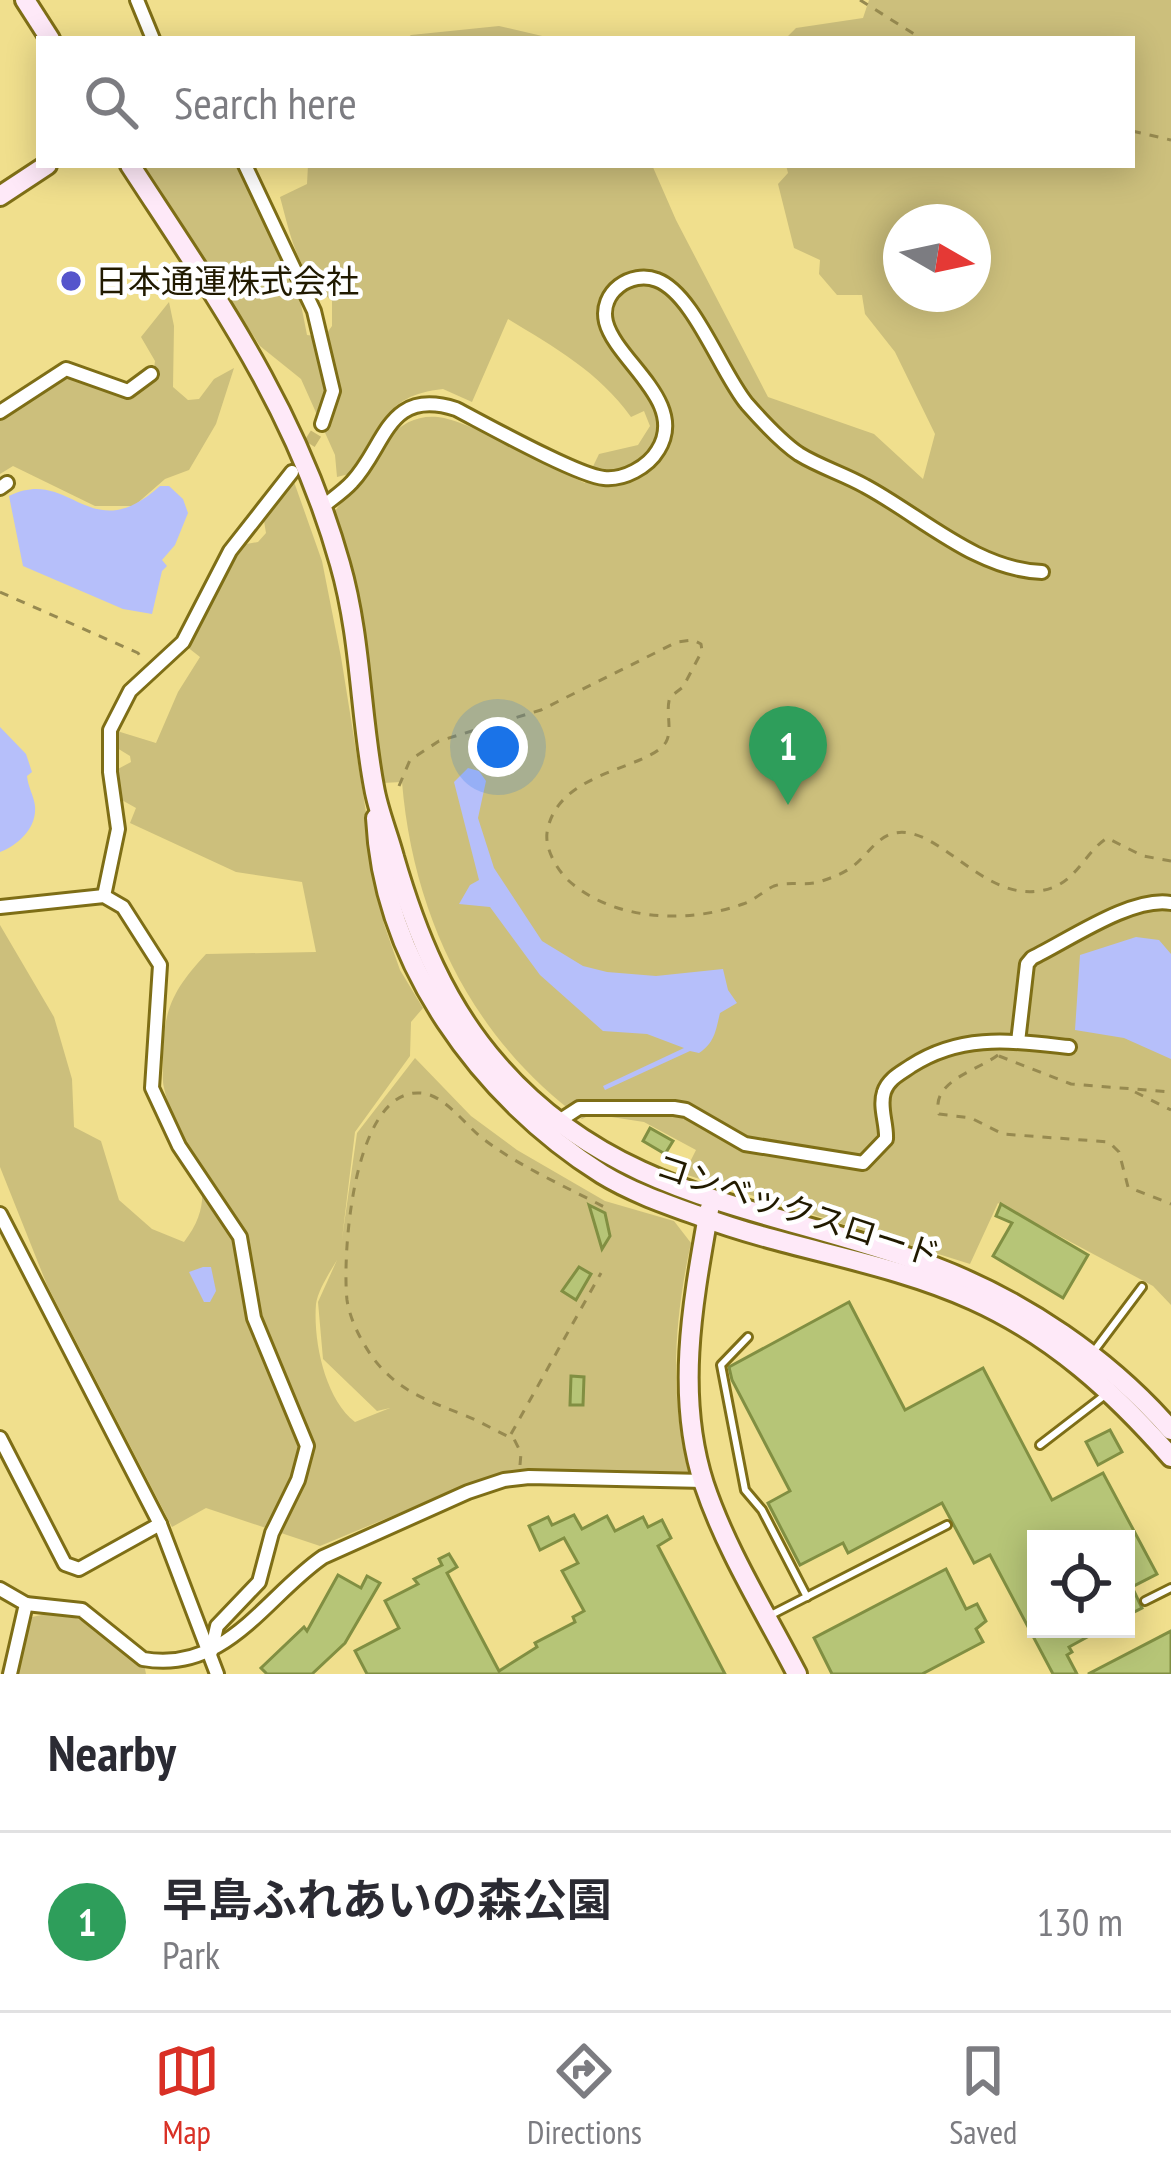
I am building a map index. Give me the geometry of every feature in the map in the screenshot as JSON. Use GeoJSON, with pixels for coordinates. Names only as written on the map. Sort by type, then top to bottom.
{"type":"FeatureCollection","features":[{"type":"Feature","properties":{"kind":"street"},"geometry":{"type":"LineString","coordinates":[[25,0],[48,36]]}},
{"type":"Feature","properties":{"kind":"street"},"geometry":{"type":"LineString","coordinates":[[136,0],[152,36]]}},
{"type":"Feature","properties":{"kind":"street"},"geometry":{"type":"LineString","coordinates":[[0,196],[42,168]]}},
{"type":"Feature","properties":{"kind":"street"},"geometry":{"type":"LineString","coordinates":[[132,168],[249,348],[273,391],[322,507],[352,618],[374,789],[406,899],[441,982],[498,1066],[559,1121],[596,1150],[709,1210],[690,1318],[694,1434],[704,1481],[724,1534],[797,1674]]}},
{"type":"Feature","properties":{"kind":"street"},"geometry":{"type":"LineString","coordinates":[[245,168],[314,310],[332,391],[322,424]]}},
{"type":"Feature","properties":{"kind":"street"},"geometry":{"type":"LineString","coordinates":[[322,507],[354,481],[384,428],[419,405],[456,409],[602,478],[646,465],[658,451],[664,422],[648,383],[614,337],[605,316],[613,292],[624,282],[644,276],[673,290],[742,398],[799,453],[1005,568],[1042,572]]}},
{"type":"Feature","properties":{"kind":"street"},"geometry":{"type":"LineString","coordinates":[[0,412],[66,369],[128,391],[152,374]]}},
{"type":"Feature","properties":{"kind":"street"},"geometry":{"type":"LineString","coordinates":[[104,896],[118,829],[110,730],[130,691],[183,642],[230,551],[292,472]]}},
{"type":"Feature","properties":{"kind":"street","name":"コンベックスロード"},"geometry":{"type":"LineString","coordinates":[[374,789],[377,856],[403,942],[446,1021],[520,1110],[605,1175],[709,1210],[962,1278],[1006,1299],[1171,1430]]}},
{"type":"Feature","properties":{"kind":"street"},"geometry":{"type":"LineString","coordinates":[[0,907],[104,896],[124,907],[160,965],[152,1088],[179,1146],[240,1237],[254,1318],[307,1446],[298,1480],[272,1534],[259,1582],[217,1626],[211,1652]]}},
{"type":"Feature","properties":{"kind":"street"},"geometry":{"type":"LineString","coordinates":[[1018,1042],[1027,964],[1032,958],[1136,906],[1171,903]]}},
{"type":"Feature","properties":{"kind":"street"},"geometry":{"type":"LineString","coordinates":[[559,1121],[579,1108],[674,1108],[686,1110],[745,1144],[863,1162],[886,1139],[883,1100],[892,1079],[942,1048],[976,1041],[1069,1047]]}},
{"type":"Feature","properties":{"kind":"street"},"geometry":{"type":"LineString","coordinates":[[0,1214],[3,1234],[160,1525],[218,1674]]}},
{"type":"Feature","properties":{"kind":"street","name":"コンベックスロード"},"geometry":{"type":"LineString","coordinates":[[1116,1386],[1171,1457]]}},
{"type":"Feature","properties":{"kind":"street"},"geometry":{"type":"LineString","coordinates":[[0,1438],[4,1458],[65,1564],[79,1569],[160,1525]]}},
{"type":"Feature","properties":{"kind":"street"},"geometry":{"type":"LineString","coordinates":[[0,1589],[26,1604],[82,1610],[143,1659],[192,1658],[235,1640],[323,1557],[468,1492],[518,1479],[704,1481]]}},
{"type":"Feature","properties":{"kind":"street"},"geometry":{"type":"LineString","coordinates":[[10,1674],[26,1604]]}},
{"type":"Feature","properties":{"kind":"lane"},"geometry":{"type":"LineString","coordinates":[[1086,1361],[1142,1287]]}},
{"type":"Feature","properties":{"kind":"lane"},"geometry":{"type":"LineString","coordinates":[[748,1337],[721,1365],[738,1464],[746,1490],[762,1510],[807,1597]]}},
{"type":"Feature","properties":{"kind":"lane"},"geometry":{"type":"LineString","coordinates":[[1040,1445],[1116,1386]]}},
{"type":"Feature","properties":{"kind":"lane"},"geometry":{"type":"LineString","coordinates":[[767,1617],[947,1525]]}},
{"type":"Feature","properties":{"kind":"lane"},"geometry":{"type":"LineString","coordinates":[[1145,1601],[1171,1588]]}},
{"type":"Feature","properties":{"kind":"path"},"geometry":{"type":"LineString","coordinates":[[860,0],[917,36]]}},
{"type":"Feature","properties":{"kind":"path"},"geometry":{"type":"LineString","coordinates":[[1135,132],[1171,140]]}},
{"type":"Feature","properties":{"kind":"path"},"geometry":{"type":"LineString","coordinates":[[0,592],[138,653],[151,673]]}},
{"type":"Feature","properties":{"kind":"path"},"geometry":{"type":"LineString","coordinates":[[399,786],[410,760],[439,741],[541,710],[677,642],[693,640],[701,644],[702,651],[682,687],[670,698],[665,742],[657,751],[598,773],[555,812],[547,835],[552,857],[564,877],[591,899],[616,910],[655,915],[738,906],[779,884],[812,884],[837,876],[892,834],[907,833],[925,839],[982,877],[1026,891],[1048,890],[1067,880],[1107,838],[1143,856],[1171,861]]}},
{"type":"Feature","properties":{"kind":"path"},"geometry":{"type":"LineString","coordinates":[[976,1041],[998,1055],[1071,1084],[1171,1092]]}},
{"type":"Feature","properties":{"kind":"path"},"geometry":{"type":"LineString","coordinates":[[998,1055],[946,1087],[937,1103],[939,1114],[971,1118],[1003,1134],[1109,1142],[1119,1152],[1128,1187],[1171,1204]]}},
{"type":"Feature","properties":{"kind":"path"},"geometry":{"type":"LineString","coordinates":[[1134,1091],[1171,1110]]}},
{"type":"Feature","properties":{"kind":"path"},"geometry":{"type":"LineString","coordinates":[[518,1479],[521,1454],[510,1437],[412,1395],[386,1374],[356,1328],[347,1300],[345,1239],[370,1136],[379,1116],[395,1100],[426,1094],[440,1100],[489,1144],[606,1208]]}},
{"type":"Feature","properties":{"kind":"path"},"geometry":{"type":"LineString","coordinates":[[510,1437],[601,1273]]}},
{"type":"Feature","properties":{"kind":"shaded area"},"geometry":{"type":"Polygon","coordinates":[[[869,0],[1171,0],[1171,1305],[1153,1286],[998,1203],[970,1264],[684,1174],[696,1150],[644,1122],[592,1114],[582,1119],[509,1051],[455,971],[435,926],[408,832],[402,782],[382,783],[363,630],[335,511],[388,438],[417,419],[438,417],[469,426],[585,483],[599,454],[638,445],[650,426],[644,411],[631,417],[590,374],[508,319],[472,402],[443,389],[407,399],[384,418],[349,474],[337,477],[335,455],[301,379],[260,346],[146,169],[237,168],[297,284],[307,335],[324,337],[332,326],[332,301],[303,267],[280,197],[307,184],[308,168],[653,168],[768,397],[874,434],[923,479],[935,434],[895,352],[865,314],[862,295],[837,295],[819,274],[820,260],[794,248],[778,184],[787,168],[1135,168],[1135,36],[788,36],[796,28],[863,18],[869,0]]]}},
{"type":"Feature","properties":{"kind":"shaded area"},"geometry":{"type":"Polygon","coordinates":[[[499,26],[542,36],[410,36],[499,26]]]}},
{"type":"Feature","properties":{"kind":"shaded area"},"geometry":{"type":"Polygon","coordinates":[[[169,302],[174,326],[173,387],[188,400],[199,399],[214,379],[234,368],[216,424],[189,470],[165,479],[134,506],[95,506],[13,466],[0,474],[0,416],[64,374],[129,397],[152,383],[155,361],[141,337],[169,302]]]}},
{"type":"Feature","properties":{"kind":"shaded area"},"geometry":{"type":"Polygon","coordinates":[[[293,479],[322,561],[384,924],[400,970],[423,1008],[411,1022],[410,1056],[355,1132],[342,1239],[357,1133],[415,1058],[471,1116],[517,1150],[605,1201],[674,1221],[691,1243],[676,1358],[678,1416],[689,1474],[534,1470],[489,1476],[320,1546],[206,1508],[172,1527],[47,1285],[0,1167],[0,925],[54,1017],[72,1079],[74,1127],[101,1141],[119,1200],[152,1229],[184,1242],[202,1201],[196,1164],[163,1085],[163,1043],[172,1002],[206,954],[316,952],[302,882],[236,872],[130,823],[136,808],[120,799],[116,770],[131,762],[117,748],[117,731],[156,743],[178,692],[200,657],[186,646],[241,545],[258,542],[266,533],[264,521],[293,479]],[[337,1260],[316,1304],[319,1352],[329,1384],[355,1422],[390,1408],[377,1411],[323,1359],[318,1302],[337,1260]]]}},
{"type":"Feature","properties":{"kind":"shaded area"},"geometry":{"type":"Polygon","coordinates":[[[51,1613],[91,1626],[144,1664],[146,1674],[17,1674],[32,1617],[51,1613]]]}},
{"type":"Feature","properties":{"kind":"water"},"geometry":{"type":"Polygon","coordinates":[[[160,486],[169,486],[183,499],[188,513],[175,545],[162,560],[167,566],[152,614],[123,609],[23,566],[9,496],[30,489],[49,490],[97,509],[115,510],[136,504],[160,486]]]}},
{"type":"Feature","properties":{"kind":"water"},"geometry":{"type":"Polygon","coordinates":[[[0,727],[26,754],[35,806],[25,835],[0,852],[0,727]]]}},
{"type":"Feature","properties":{"kind":"water"},"geometry":{"type":"Polygon","coordinates":[[[468,768],[479,771],[486,781],[478,818],[494,868],[542,941],[583,966],[607,972],[656,976],[723,969],[737,1003],[720,1013],[704,1049],[605,1090],[603,1086],[684,1048],[647,1034],[603,1031],[540,975],[490,907],[459,904],[470,885],[479,880],[454,782],[468,768]]]}},
{"type":"Feature","properties":{"kind":"water"},"geometry":{"type":"Polygon","coordinates":[[[1136,937],[1159,940],[1171,954],[1171,1059],[1124,1038],[1075,1030],[1080,955],[1136,937]]]}},
{"type":"Feature","properties":{"kind":"water"},"geometry":{"type":"Polygon","coordinates":[[[211,1267],[216,1291],[210,1302],[204,1302],[189,1272],[211,1267]]]}},
{"type":"Feature","properties":{"kind":"building"},"geometry":{"type":"Polygon","coordinates":[[[650,1128],[673,1141],[665,1154],[643,1141],[650,1128]]]}},
{"type":"Feature","properties":{"kind":"building"},"geometry":{"type":"Polygon","coordinates":[[[1001,1204],[1088,1255],[1063,1298],[993,1256],[1012,1223],[996,1216],[1001,1204]]]}},
{"type":"Feature","properties":{"kind":"building"},"geometry":{"type":"Polygon","coordinates":[[[589,1205],[605,1213],[610,1236],[602,1249],[589,1205]]]}},
{"type":"Feature","properties":{"kind":"building"},"geometry":{"type":"Polygon","coordinates":[[[579,1267],[591,1274],[576,1300],[562,1291],[579,1267]]]}},
{"type":"Feature","properties":{"kind":"building"},"geometry":{"type":"Polygon","coordinates":[[[849,1302],[905,1410],[983,1368],[1052,1500],[1103,1473],[1133,1530],[1027,1530],[1027,1625],[990,1555],[974,1563],[942,1503],[848,1553],[843,1543],[800,1565],[768,1503],[790,1491],[729,1367],[849,1302]]]}},
{"type":"Feature","properties":{"kind":"building"},"geometry":{"type":"Polygon","coordinates":[[[571,1376],[584,1377],[583,1405],[570,1405],[571,1376]]]}},
{"type":"Feature","properties":{"kind":"building"},"geometry":{"type":"Polygon","coordinates":[[[1110,1430],[1122,1452],[1098,1465],[1086,1442],[1110,1430]]]}},
{"type":"Feature","properties":{"kind":"building"},"geometry":{"type":"Polygon","coordinates":[[[574,1515],[582,1529],[607,1516],[615,1531],[643,1517],[648,1527],[662,1520],[671,1538],[658,1546],[725,1674],[367,1674],[355,1651],[399,1628],[385,1601],[418,1584],[414,1579],[442,1565],[439,1559],[449,1554],[457,1567],[447,1573],[499,1671],[537,1647],[535,1643],[575,1622],[573,1617],[584,1611],[562,1571],[578,1563],[564,1538],[540,1550],[529,1526],[548,1517],[552,1525],[574,1515]]]}},
{"type":"Feature","properties":{"kind":"building"},"geometry":{"type":"Polygon","coordinates":[[[1135,1533],[1157,1574],[1135,1585],[1135,1533]]]}},
{"type":"Feature","properties":{"kind":"building"},"geometry":{"type":"Polygon","coordinates":[[[946,1569],[966,1609],[977,1604],[986,1621],[976,1629],[983,1642],[922,1674],[832,1674],[814,1638],[946,1569]]]}},
{"type":"Feature","properties":{"kind":"building"},"geometry":{"type":"Polygon","coordinates":[[[338,1575],[361,1588],[367,1576],[380,1583],[345,1643],[312,1674],[267,1674],[261,1668],[304,1627],[307,1631],[338,1575]]]}},
{"type":"Feature","properties":{"kind":"building"},"geometry":{"type":"Polygon","coordinates":[[[1171,1631],[1171,1674],[1088,1674],[1171,1631]]]}},
{"type":"Feature","properties":{"kind":"building"},"geometry":{"type":"Polygon","coordinates":[[[1034,1638],[1086,1638],[1069,1647],[1072,1652],[1067,1655],[1077,1674],[1053,1674],[1034,1638]]]}},
{"type":"Feature","properties":{"kind":"tunnel"},"geometry":{"type":"LineString","coordinates":[[300,459],[322,424]]}},
{"type":"Feature","properties":{"kind":"place","name":"日本通運株式会社"},"geometry":{"type":"Point","coordinates":[71,281]}},
{"type":"Feature","properties":{"kind":"place","name":"早島ふれあいの森公園"},"geometry":{"type":"Point","coordinates":[788,805]}}]}
